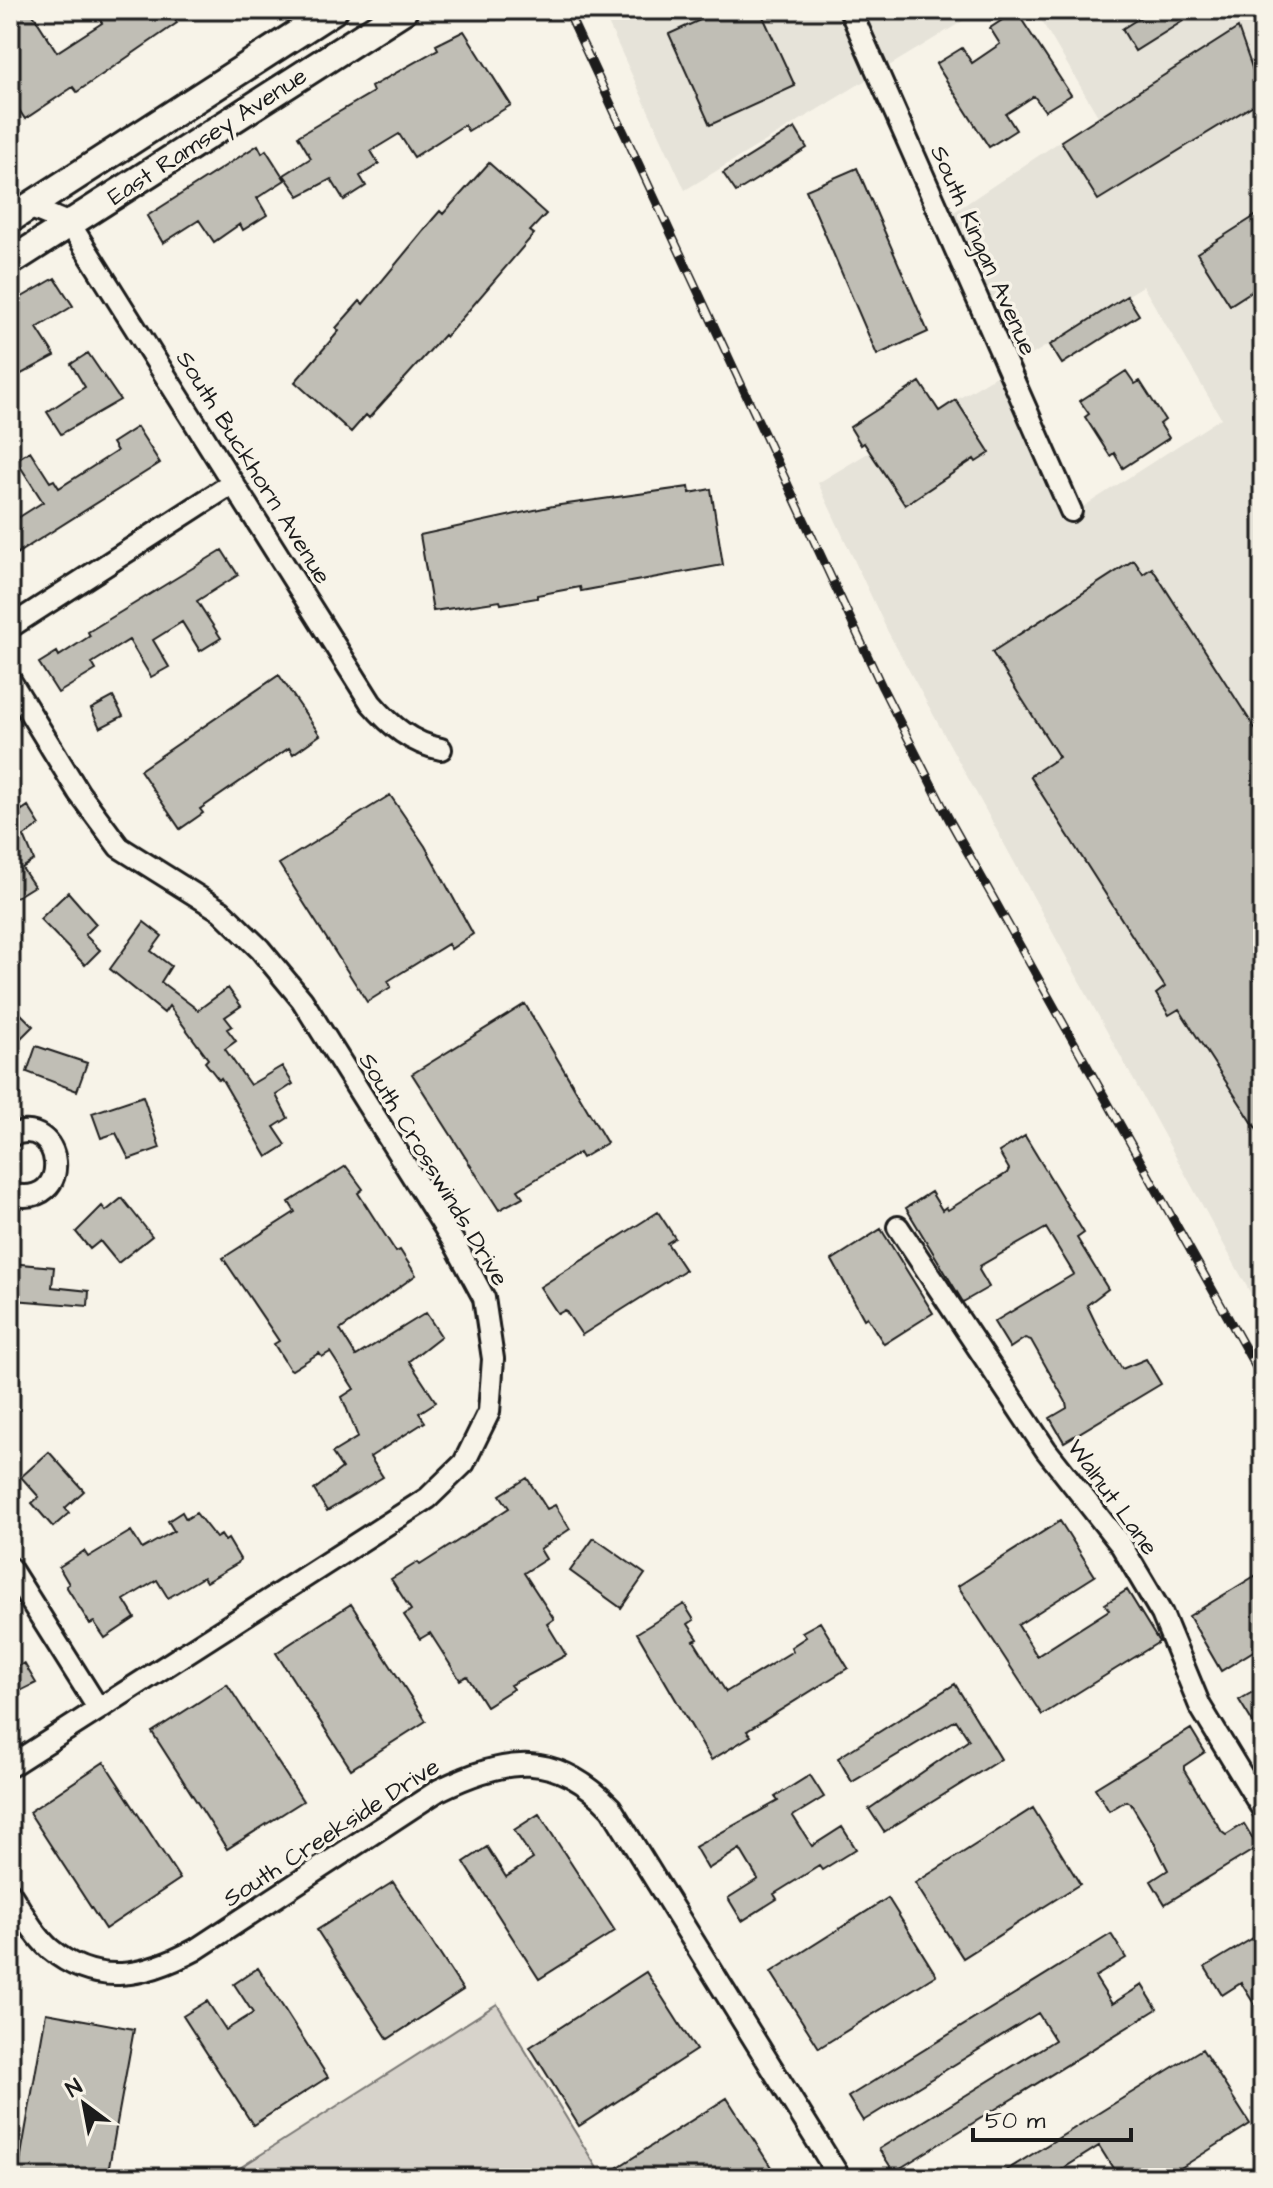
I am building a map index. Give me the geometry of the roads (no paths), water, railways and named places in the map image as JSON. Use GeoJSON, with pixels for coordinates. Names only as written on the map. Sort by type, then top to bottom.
{"type":"FeatureCollection","features":[{"type":"Feature","properties":{"kind":"street","name":"East Ramsey Avenue"},"geometry":{"type":"LineString","coordinates":[[20,213],[334,10]]}},
{"type":"Feature","properties":{"kind":"street","name":"East Ramsey Avenue"},"geometry":{"type":"LineString","coordinates":[[10,262],[404,10]]}},
{"type":"Feature","properties":{"kind":"street","name":"South Kingan Avenue"},"geometry":{"type":"LineString","coordinates":[[850,10],[1071,511]]}},
{"type":"Feature","properties":{"kind":"street"},"geometry":{"type":"LineString","coordinates":[[20,213],[70,224]]}},
{"type":"Feature","properties":{"kind":"street","name":"South Buckhorn Avenue"},"geometry":{"type":"LineString","coordinates":[[70,224],[371,703],[390,725],[424,746],[441,749]]}},
{"type":"Feature","properties":{"kind":"street"},"geometry":{"type":"LineString","coordinates":[[10,627],[233,483]]}},
{"type":"Feature","properties":{"kind":"street","name":"South Crosswinds Drive"},"geometry":{"type":"LineString","coordinates":[[10,680],[79,793],[119,847],[221,911],[260,949],[302,1000],[477,1284],[488,1312],[493,1359],[489,1412],[464,1463],[428,1498],[10,1766]]}},
{"type":"Feature","properties":{"kind":"street"},"geometry":{"type":"LineString","coordinates":[[10,1136],[32,1133],[47,1141],[55,1156],[56,1171],[51,1183],[40,1193],[25,1197],[10,1194]]}},
{"type":"Feature","properties":{"kind":"street","name":"Walnut Lane"},"geometry":{"type":"LineString","coordinates":[[898,1227],[1046,1450],[1121,1545],[1162,1614],[1200,1706],[1263,1810]]}},
{"type":"Feature","properties":{"kind":"street"},"geometry":{"type":"LineString","coordinates":[[10,1568],[98,1708]]}},
{"type":"Feature","properties":{"kind":"street","name":"South Creekside Drive"},"geometry":{"type":"LineString","coordinates":[[10,1893],[49,1948],[78,1966],[109,1974],[135,1975],[163,1967],[195,1950],[439,1790],[470,1774],[504,1764],[538,1765],[570,1775],[594,1790],[611,1808],[840,2178]]}},
{"type":"Feature","properties":{"kind":"railway"},"geometry":{"type":"LineString","coordinates":[[567,10],[882,687],[949,819],[1263,1380]]}}]}
